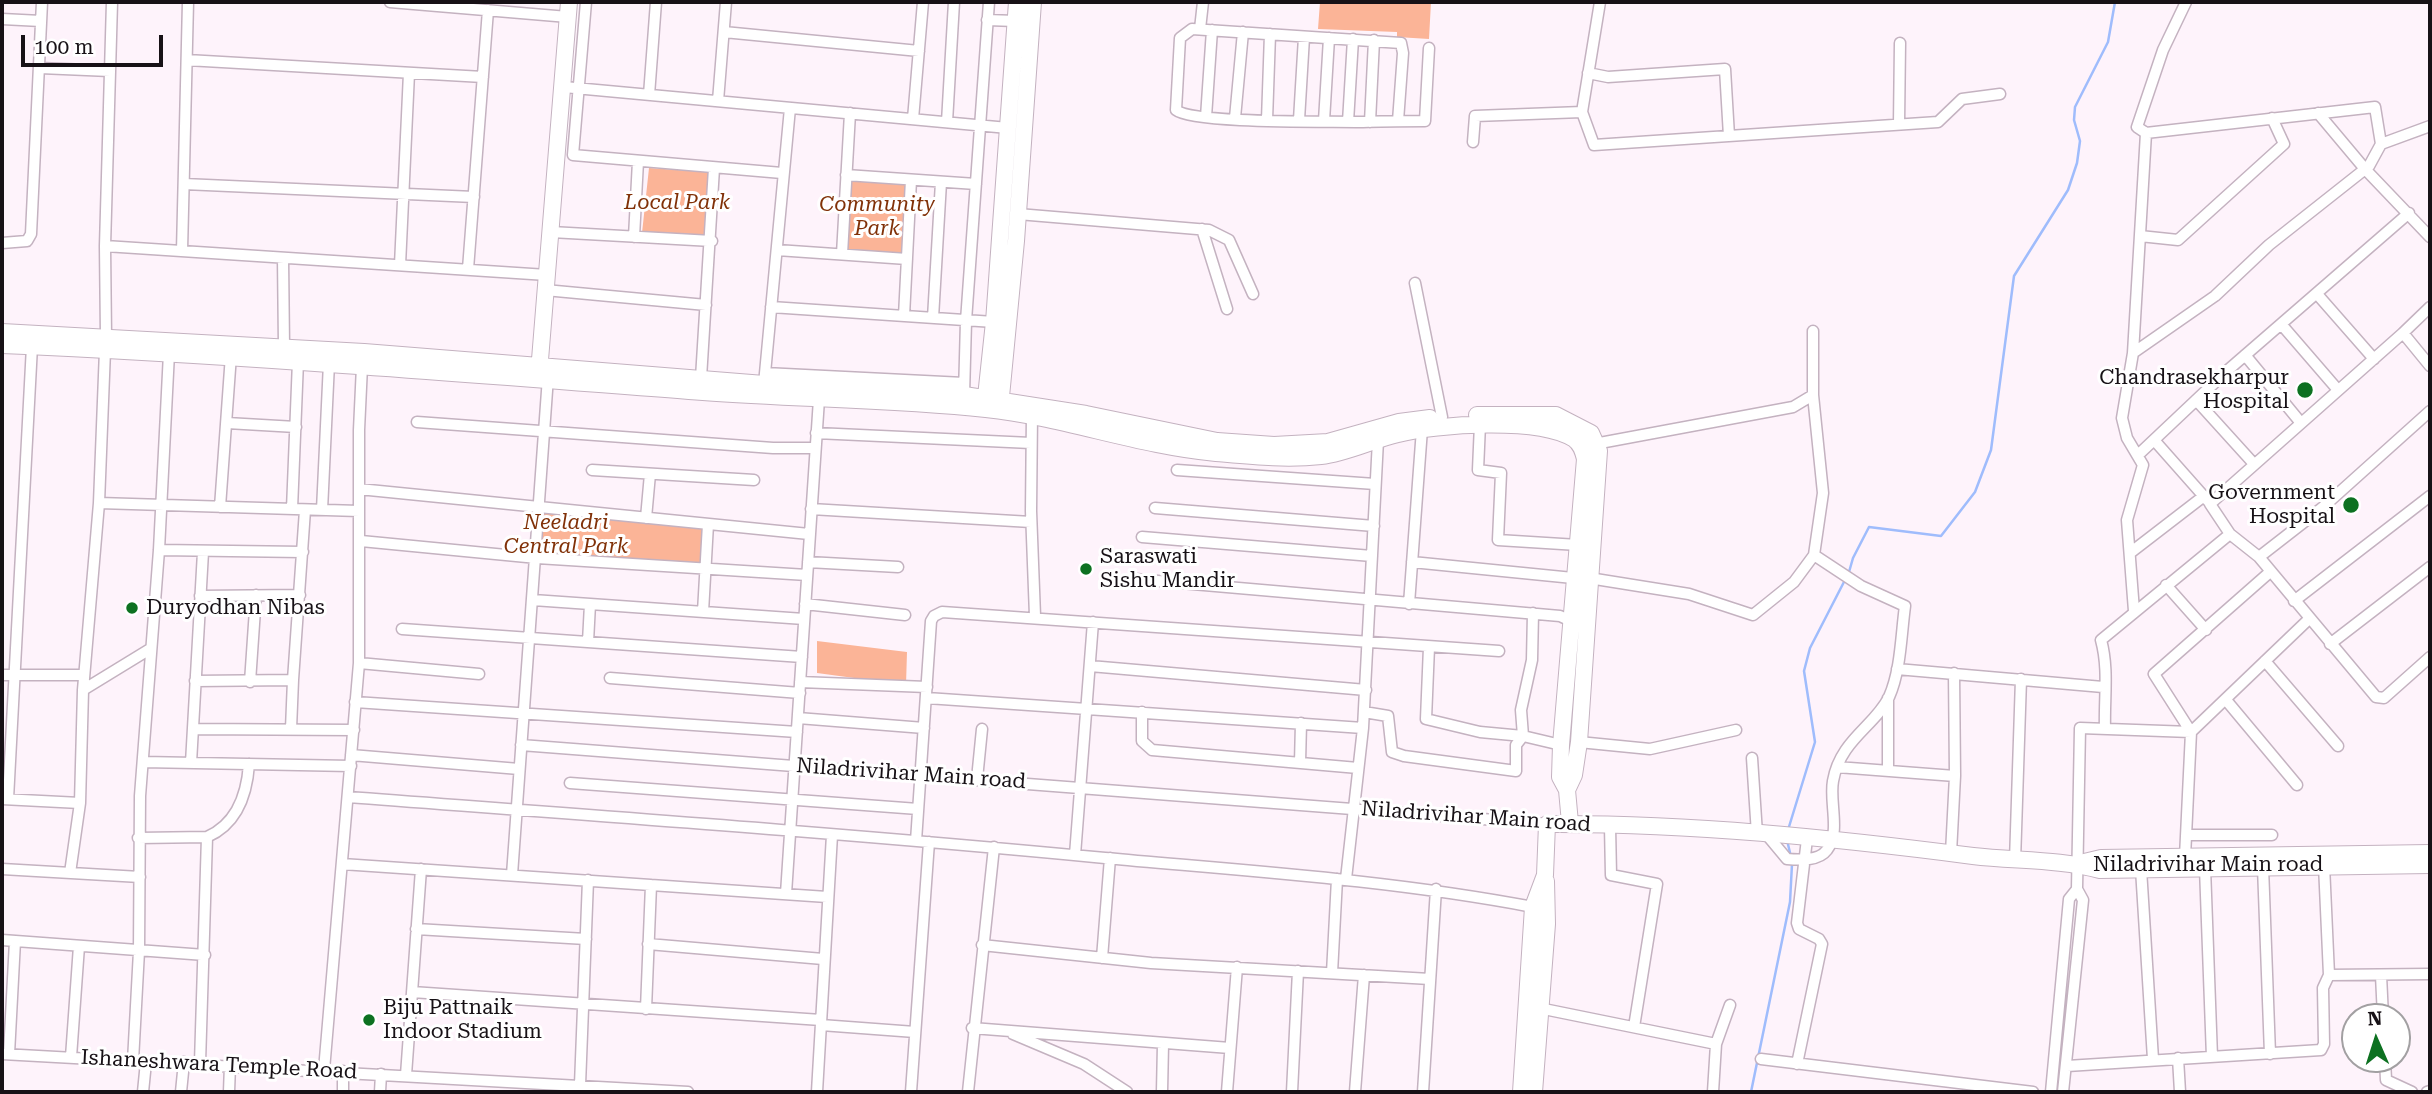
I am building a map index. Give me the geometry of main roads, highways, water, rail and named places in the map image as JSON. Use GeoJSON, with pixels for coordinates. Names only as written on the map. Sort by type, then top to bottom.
{"type":"FeatureCollection","features":[{"type":"Feature","properties":{"kind":"waterway"},"geometry":{"type":"LineString","coordinates":[[1849,572],[1869,527],[1941,536],[1975,492],[1991,450],[2014,276],[2068,190],[2077,163],[2080,141],[2074,120],[2075,107],[2108,42],[2115,2]]}},
{"type":"Feature","properties":{"kind":"waterway"},"geometry":{"type":"LineString","coordinates":[[1788,830],[1815,742],[1804,671],[1810,648],[1846,578]]}},
{"type":"Feature","properties":{"kind":"waterway"},"geometry":{"type":"LineString","coordinates":[[1787,840],[1791,857]]}},
{"type":"Feature","properties":{"kind":"waterway"},"geometry":{"type":"LineString","coordinates":[[1751,1092],[1790,902],[1792,864]]}},
{"type":"Feature","properties":{"kind":"place","name":"Chandrasekharpur Hospital"},"geometry":{"type":"Point","coordinates":[2305,390]}},
{"type":"Feature","properties":{"kind":"place","name":"Government Hospital"},"geometry":{"type":"Point","coordinates":[2351,505]}},
{"type":"Feature","properties":{"kind":"place","name":"Saraswati Sishu Mandir"},"geometry":{"type":"Point","coordinates":[1086,569]}},
{"type":"Feature","properties":{"kind":"place","name":"Duryodhan Nibas"},"geometry":{"type":"Point","coordinates":[132,608]}},
{"type":"Feature","properties":{"kind":"place","name":"Biju Pattnaik Indoor Stadium"},"geometry":{"type":"Point","coordinates":[369,1020]}},
{"type":"Feature","properties":{"kind":"park label","name":"Local Park"},"geometry":{"type":"Point","coordinates":[677,203]}},
{"type":"Feature","properties":{"kind":"park label","name":"Community Park"},"geometry":{"type":"Point","coordinates":[877,217]}},
{"type":"Feature","properties":{"kind":"park label","name":"Neeladri Central Park"},"geometry":{"type":"Point","coordinates":[566,535]}}]}
